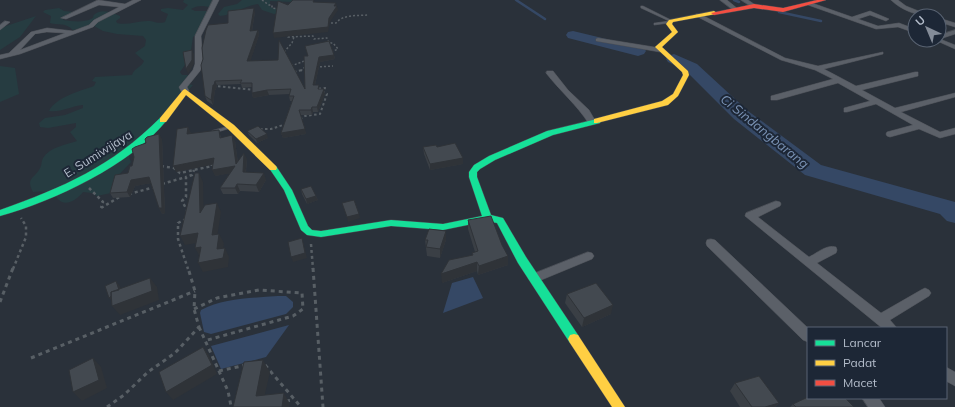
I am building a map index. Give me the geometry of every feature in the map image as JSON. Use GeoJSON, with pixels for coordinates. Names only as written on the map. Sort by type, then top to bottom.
{"type":"FeatureCollection","features":[{"type":"Feature","properties":{"kind":"street"},"geometry":{"type":"LineString","coordinates":[[0,57],[11,56],[91,26],[96,21],[138,0]]}},
{"type":"Feature","properties":{"kind":"street","name":"E. Sumiwijaya"},"geometry":{"type":"LineString","coordinates":[[0,214],[75,185],[139,144],[178,103],[185,91],[183,87],[184,83],[196,71],[199,64],[198,36],[216,0]]}},
{"type":"Feature","properties":{"kind":"street"},"geometry":{"type":"LineString","coordinates":[[723,0],[735,8]]}},
{"type":"Feature","properties":{"kind":"street"},"geometry":{"type":"LineString","coordinates":[[744,0],[754,6]]}},
{"type":"Feature","properties":{"kind":"street"},"geometry":{"type":"LineString","coordinates":[[660,50],[658,47],[659,44],[675,32],[670,22],[735,8],[754,6],[783,10],[824,0]]}},
{"type":"Feature","properties":{"kind":"street"},"geometry":{"type":"LineString","coordinates":[[894,0],[907,8]]}},
{"type":"Feature","properties":{"kind":"street"},"geometry":{"type":"LineString","coordinates":[[83,1],[125,6]]}},
{"type":"Feature","properties":{"kind":"street"},"geometry":{"type":"LineString","coordinates":[[64,18],[98,2]]}},
{"type":"Feature","properties":{"kind":"street"},"geometry":{"type":"LineString","coordinates":[[810,4],[878,28],[899,25],[907,28]]}},
{"type":"Feature","properties":{"kind":"street"},"geometry":{"type":"LineString","coordinates":[[851,19],[870,14],[886,19]]}},
{"type":"Feature","properties":{"kind":"street"},"geometry":{"type":"LineString","coordinates":[[698,15],[783,59],[818,68],[931,132],[940,135],[955,131]]}},
{"type":"Feature","properties":{"kind":"street"},"geometry":{"type":"LineString","coordinates":[[0,28],[7,22]]}},
{"type":"Feature","properties":{"kind":"street"},"geometry":{"type":"LineString","coordinates":[[11,56],[33,33],[46,30],[75,32]]}},
{"type":"Feature","properties":{"kind":"street"},"geometry":{"type":"LineString","coordinates":[[487,217],[474,182],[473,172],[478,167],[492,158],[536,139],[592,122],[665,103],[676,95],[686,75],[685,71],[660,50],[598,40]]}},
{"type":"Feature","properties":{"kind":"street"},"geometry":{"type":"LineString","coordinates":[[818,68],[881,53]]}},
{"type":"Feature","properties":{"kind":"street"},"geometry":{"type":"LineString","coordinates":[[550,73],[565,92],[586,112],[592,122]]}},
{"type":"Feature","properties":{"kind":"street"},"geometry":{"type":"LineString","coordinates":[[855,89],[915,74]]}},
{"type":"Feature","properties":{"kind":"street"},"geometry":{"type":"LineString","coordinates":[[774,98],[839,80]]}},
{"type":"Feature","properties":{"kind":"street"},"geometry":{"type":"LineString","coordinates":[[185,91],[231,127],[277,172],[288,190],[302,224],[310,233],[321,234],[389,223],[417,223],[444,227],[460,225],[487,217],[494,217],[500,220],[534,278],[619,407]]}},
{"type":"Feature","properties":{"kind":"street"},"geometry":{"type":"LineString","coordinates":[[895,111],[955,95]]}},
{"type":"Feature","properties":{"kind":"street"},"geometry":{"type":"LineString","coordinates":[[847,110],[878,101]]}},
{"type":"Feature","properties":{"kind":"street"},"geometry":{"type":"LineString","coordinates":[[890,134],[921,126]]}},
{"type":"Feature","properties":{"kind":"street"},"geometry":{"type":"LineString","coordinates":[[776,204],[750,216],[890,327]]}},
{"type":"Feature","properties":{"kind":"street"},"geometry":{"type":"LineString","coordinates":[[711,243],[807,335]]}},
{"type":"Feature","properties":{"kind":"street"},"geometry":{"type":"LineString","coordinates":[[808,262],[832,250]]}},
{"type":"Feature","properties":{"kind":"street"},"geometry":{"type":"LineString","coordinates":[[534,278],[588,256]]}},
{"type":"Feature","properties":{"kind":"street"},"geometry":{"type":"LineString","coordinates":[[880,320],[925,293]]}},
{"type":"Feature","properties":{"kind":"street"},"geometry":{"type":"LineString","coordinates":[[947,374],[955,380]]}},
{"type":"Feature","properties":{"kind":"street"},"geometry":{"type":"LineString","coordinates":[[870,399],[878,407]]}},
{"type":"Feature","properties":{"kind":"lane"},"geometry":{"type":"LineString","coordinates":[[642,8],[670,22]]}},
{"type":"Feature","properties":{"kind":"lane"},"geometry":{"type":"LineString","coordinates":[[655,24],[670,22]]}},
{"type":"Feature","properties":{"kind":"lane"},"geometry":{"type":"LineString","coordinates":[[214,132],[231,127]]}},
{"type":"Feature","properties":{"kind":"path"},"geometry":{"type":"LineString","coordinates":[[262,0],[272,6],[272,8],[283,10]]}},
{"type":"Feature","properties":{"kind":"path"},"geometry":{"type":"LineString","coordinates":[[322,23],[336,23],[342,17],[368,15]]}},
{"type":"Feature","properties":{"kind":"path"},"geometry":{"type":"LineString","coordinates":[[288,29],[288,37],[314,36],[314,39],[327,38],[329,43],[332,43],[338,49],[334,50],[334,52],[328,53]]}},
{"type":"Feature","properties":{"kind":"path"},"geometry":{"type":"LineString","coordinates":[[281,54],[292,43],[294,36]]}},
{"type":"Feature","properties":{"kind":"path"},"geometry":{"type":"LineString","coordinates":[[310,60],[290,65],[289,72],[301,71],[305,67],[333,66]]}},
{"type":"Feature","properties":{"kind":"path"},"geometry":{"type":"LineString","coordinates":[[240,88],[243,82]]}},
{"type":"Feature","properties":{"kind":"path"},"geometry":{"type":"LineString","coordinates":[[210,84],[216,83],[216,86],[223,88],[240,88],[259,91]]}},
{"type":"Feature","properties":{"kind":"path"},"geometry":{"type":"LineString","coordinates":[[295,122],[305,116],[320,114],[328,94],[323,92],[325,88],[317,88]]}},
{"type":"Feature","properties":{"kind":"path"},"geometry":{"type":"LineString","coordinates":[[240,135],[264,128],[270,129],[290,123]]}},
{"type":"Feature","properties":{"kind":"path"},"geometry":{"type":"LineString","coordinates":[[157,168],[161,166],[168,166],[178,169],[180,173],[212,166],[211,159]]}},
{"type":"Feature","properties":{"kind":"path"},"geometry":{"type":"LineString","coordinates":[[75,185],[90,189],[103,202],[101,208],[123,195],[192,175],[194,170]]}},
{"type":"Feature","properties":{"kind":"path"},"geometry":{"type":"LineString","coordinates":[[186,177],[186,197],[182,201],[190,217],[178,223],[178,239],[195,291],[194,309],[204,341],[228,391],[231,406],[240,406]]}},
{"type":"Feature","properties":{"kind":"path"},"geometry":{"type":"LineString","coordinates":[[0,302],[26,237],[26,226],[15,208]]}},
{"type":"Feature","properties":{"kind":"path"},"geometry":{"type":"LineString","coordinates":[[310,233],[320,379],[324,407]]}},
{"type":"Feature","properties":{"kind":"path"},"geometry":{"type":"LineString","coordinates":[[194,309],[217,298],[259,290],[302,293],[303,309],[293,316],[204,341]]}},
{"type":"Feature","properties":{"kind":"path"},"geometry":{"type":"LineString","coordinates":[[31,358],[195,291]]}},
{"type":"Feature","properties":{"kind":"path"},"geometry":{"type":"LineString","coordinates":[[107,407],[124,395],[148,372],[175,353],[199,327]]}},
{"type":"Feature","properties":{"kind":"path"},"geometry":{"type":"LineString","coordinates":[[219,372],[255,363],[269,368],[300,407]]}},
{"type":"Feature","properties":{"kind":"path"},"geometry":{"type":"LineString","coordinates":[[278,402],[294,400]]}},
{"type":"Feature","properties":{"kind":"green space"},"geometry":{"type":"Polygon","coordinates":[[[184,0],[215,0],[218,2],[217,5],[211,7],[199,6],[191,9],[195,11],[207,11],[208,14],[197,34],[193,37],[191,50],[184,57],[187,62],[180,72],[182,75],[188,75],[184,83],[193,85],[129,157],[131,162],[114,180],[111,193],[97,196],[92,193],[83,192],[72,201],[65,203],[47,192],[33,192],[30,182],[40,168],[46,154],[58,147],[77,141],[70,132],[76,127],[76,123],[48,128],[40,127],[39,123],[45,118],[65,115],[83,108],[83,105],[57,111],[49,111],[52,106],[63,98],[75,92],[94,86],[96,82],[92,81],[95,77],[132,75],[144,61],[135,53],[145,46],[146,40],[143,36],[117,34],[103,31],[94,26],[73,30],[65,25],[50,23],[51,16],[43,12],[45,10],[59,8],[64,11],[74,12],[63,17],[63,20],[81,21],[91,19],[98,12],[104,11],[120,16],[120,18],[116,21],[117,23],[121,24],[146,21],[161,23],[165,22],[168,14],[161,11],[161,9],[168,8],[183,10],[188,5],[183,2],[184,0]]]}},
{"type":"Feature","properties":{"kind":"green space"},"geometry":{"type":"Polygon","coordinates":[[[242,0],[306,0],[292,2],[270,1],[270,7],[279,10],[281,13],[274,14],[262,10],[258,4],[225,15],[220,16],[218,14],[224,7],[237,4],[242,0]]]}},
{"type":"Feature","properties":{"kind":"green space"},"geometry":{"type":"Polygon","coordinates":[[[36,16],[20,37],[0,50],[0,28],[36,16]]]}},
{"type":"Feature","properties":{"kind":"green space"},"geometry":{"type":"Polygon","coordinates":[[[0,66],[15,68],[19,94],[0,102],[0,66]]]}},
{"type":"Feature","properties":{"kind":"water"},"geometry":{"type":"Polygon","coordinates":[[[473,277],[483,298],[443,313],[452,283],[473,277]]]}},
{"type":"Feature","properties":{"kind":"water"},"geometry":{"type":"Polygon","coordinates":[[[286,296],[293,302],[293,307],[286,314],[211,334],[204,332],[200,313],[201,310],[229,301],[286,296]]]}},
{"type":"Feature","properties":{"kind":"water"},"geometry":{"type":"Polygon","coordinates":[[[289,325],[266,357],[221,369],[211,346],[289,325]]]}},
{"type":"Feature","properties":{"kind":"building"},"geometry":{"type":"Polygon","coordinates":[[[293,0],[314,0],[313,2],[336,3],[334,6],[337,6],[329,18],[328,27],[273,33],[278,1],[288,5],[293,0]]]}},
{"type":"Feature","properties":{"kind":"building"},"geometry":{"type":"Polygon","coordinates":[[[254,8],[250,31],[258,30],[247,61],[278,60],[279,40],[305,89],[304,56],[308,56],[305,46],[329,41],[334,55],[319,57],[313,85],[319,85],[318,89],[324,89],[317,107],[312,107],[311,110],[299,110],[305,129],[281,133],[294,96],[289,96],[291,89],[267,90],[252,93],[252,83],[240,83],[242,80],[215,81],[211,100],[205,96],[201,65],[203,59],[202,48],[208,25],[228,23],[228,11],[254,8]]]}},
{"type":"Feature","properties":{"kind":"building"},"geometry":{"type":"Polygon","coordinates":[[[192,50],[192,60],[186,69],[183,52],[192,50]]]}},
{"type":"Feature","properties":{"kind":"building"},"geometry":{"type":"Polygon","coordinates":[[[258,126],[267,134],[256,139],[247,131],[258,126]]]}},
{"type":"Feature","properties":{"kind":"building"},"geometry":{"type":"Polygon","coordinates":[[[188,127],[187,134],[219,130],[220,138],[232,135],[236,164],[244,153],[243,172],[264,173],[256,185],[237,184],[235,188],[220,188],[235,166],[212,170],[214,158],[173,166],[177,129],[188,127]]]}},
{"type":"Feature","properties":{"kind":"building"},"geometry":{"type":"Polygon","coordinates":[[[159,134],[162,208],[159,208],[149,177],[131,180],[127,192],[110,193],[115,175],[128,173],[130,166],[132,166],[134,157],[132,149],[146,143],[145,139],[147,137],[159,134]]]}},
{"type":"Feature","properties":{"kind":"building"},"geometry":{"type":"Polygon","coordinates":[[[455,143],[463,158],[430,164],[423,147],[436,145],[437,147],[455,143]]]}},
{"type":"Feature","properties":{"kind":"building"},"geometry":{"type":"Polygon","coordinates":[[[195,173],[199,173],[200,213],[205,205],[217,203],[212,235],[219,234],[217,249],[225,248],[223,258],[198,263],[201,247],[195,248],[198,233],[180,236],[195,173]]]}},
{"type":"Feature","properties":{"kind":"building"},"geometry":{"type":"Polygon","coordinates":[[[311,186],[316,196],[306,199],[301,189],[311,186]]]}},
{"type":"Feature","properties":{"kind":"building"},"geometry":{"type":"Polygon","coordinates":[[[354,200],[359,214],[347,217],[342,203],[354,200]]]}},
{"type":"Feature","properties":{"kind":"building"},"geometry":{"type":"Polygon","coordinates":[[[491,216],[502,245],[508,256],[479,266],[477,262],[441,274],[449,260],[473,255],[472,253],[478,251],[468,220],[491,216]]]}},
{"type":"Feature","properties":{"kind":"building"},"geometry":{"type":"Polygon","coordinates":[[[429,229],[446,231],[440,249],[426,247],[428,240],[425,240],[429,229]]]}},
{"type":"Feature","properties":{"kind":"building"},"geometry":{"type":"Polygon","coordinates":[[[302,238],[305,253],[291,257],[288,242],[302,238]]]}},
{"type":"Feature","properties":{"kind":"building"},"geometry":{"type":"Polygon","coordinates":[[[150,278],[152,291],[112,306],[111,292],[150,278]]]}},
{"type":"Feature","properties":{"kind":"building"},"geometry":{"type":"Polygon","coordinates":[[[116,281],[119,290],[111,292],[111,296],[109,298],[105,286],[116,281]]]}},
{"type":"Feature","properties":{"kind":"building"},"geometry":{"type":"Polygon","coordinates":[[[596,283],[613,305],[584,318],[567,294],[596,283]]]}},
{"type":"Feature","properties":{"kind":"building"},"geometry":{"type":"Polygon","coordinates":[[[203,347],[212,365],[166,392],[159,372],[203,347]]]}},
{"type":"Feature","properties":{"kind":"building"},"geometry":{"type":"Polygon","coordinates":[[[93,358],[99,380],[73,392],[69,370],[93,358]]]}},
{"type":"Feature","properties":{"kind":"building"},"geometry":{"type":"Polygon","coordinates":[[[263,360],[256,396],[284,393],[282,407],[233,407],[244,362],[263,360]]]}},
{"type":"Feature","properties":{"kind":"building"},"geometry":{"type":"Polygon","coordinates":[[[759,376],[779,403],[765,407],[752,407],[735,383],[759,376]]]}},
{"type":"Feature","properties":{"kind":"building"},"geometry":{"type":"Polygon","coordinates":[[[807,397],[807,399],[846,399],[854,407],[796,407],[793,404],[807,397]]]}},
{"type":"Feature","properties":{"kind":"waterway","name":"Ci Sindangbarang"},"geometry":{"type":"LineString","coordinates":[[516,0],[545,19]]}},
{"type":"Feature","properties":{"kind":"waterway"},"geometry":{"type":"LineString","coordinates":[[734,0],[739,2]]}},
{"type":"Feature","properties":{"kind":"waterway"},"geometry":{"type":"LineString","coordinates":[[779,12],[821,21]]}},
{"type":"Feature","properties":{"kind":"waterway","name":"Ci Sindangbarang"},"geometry":{"type":"LineString","coordinates":[[573,35],[638,51]]}},
{"type":"Feature","properties":{"kind":"waterway","name":"Ci Sindangbarang"},"geometry":{"type":"LineString","coordinates":[[674,59],[691,67],[741,115],[813,170],[948,208],[955,215]]}},
{"type":"Feature","properties":{"kind":"traffic: fast"},"geometry":{"type":"LineString","coordinates":[[0,213],[67,187],[108,166],[127,153],[163,120]]}},
{"type":"Feature","properties":{"kind":"traffic: fast"},"geometry":{"type":"LineString","coordinates":[[487,217],[473,177],[473,172],[477,167],[492,158],[550,133],[597,121]]}},
{"type":"Feature","properties":{"kind":"traffic: fast"},"geometry":{"type":"LineString","coordinates":[[273,168],[288,190],[304,228],[310,233],[321,234],[391,223],[443,227],[487,218],[500,220],[522,260],[574,339]]}},
{"type":"Feature","properties":{"kind":"traffic: slow"},"geometry":{"type":"LineString","coordinates":[[597,121],[665,103],[676,95],[686,75],[685,71],[658,47],[675,32],[669,24],[671,21],[714,13]]}},
{"type":"Feature","properties":{"kind":"traffic: slow"},"geometry":{"type":"LineString","coordinates":[[163,120],[185,91],[231,127],[273,168]]}},
{"type":"Feature","properties":{"kind":"traffic: slow"},"geometry":{"type":"LineString","coordinates":[[574,339],[619,407]]}},
{"type":"Feature","properties":{"kind":"traffic: jam"},"geometry":{"type":"LineString","coordinates":[[714,13],[754,6],[783,10],[823,0]]}}]}
